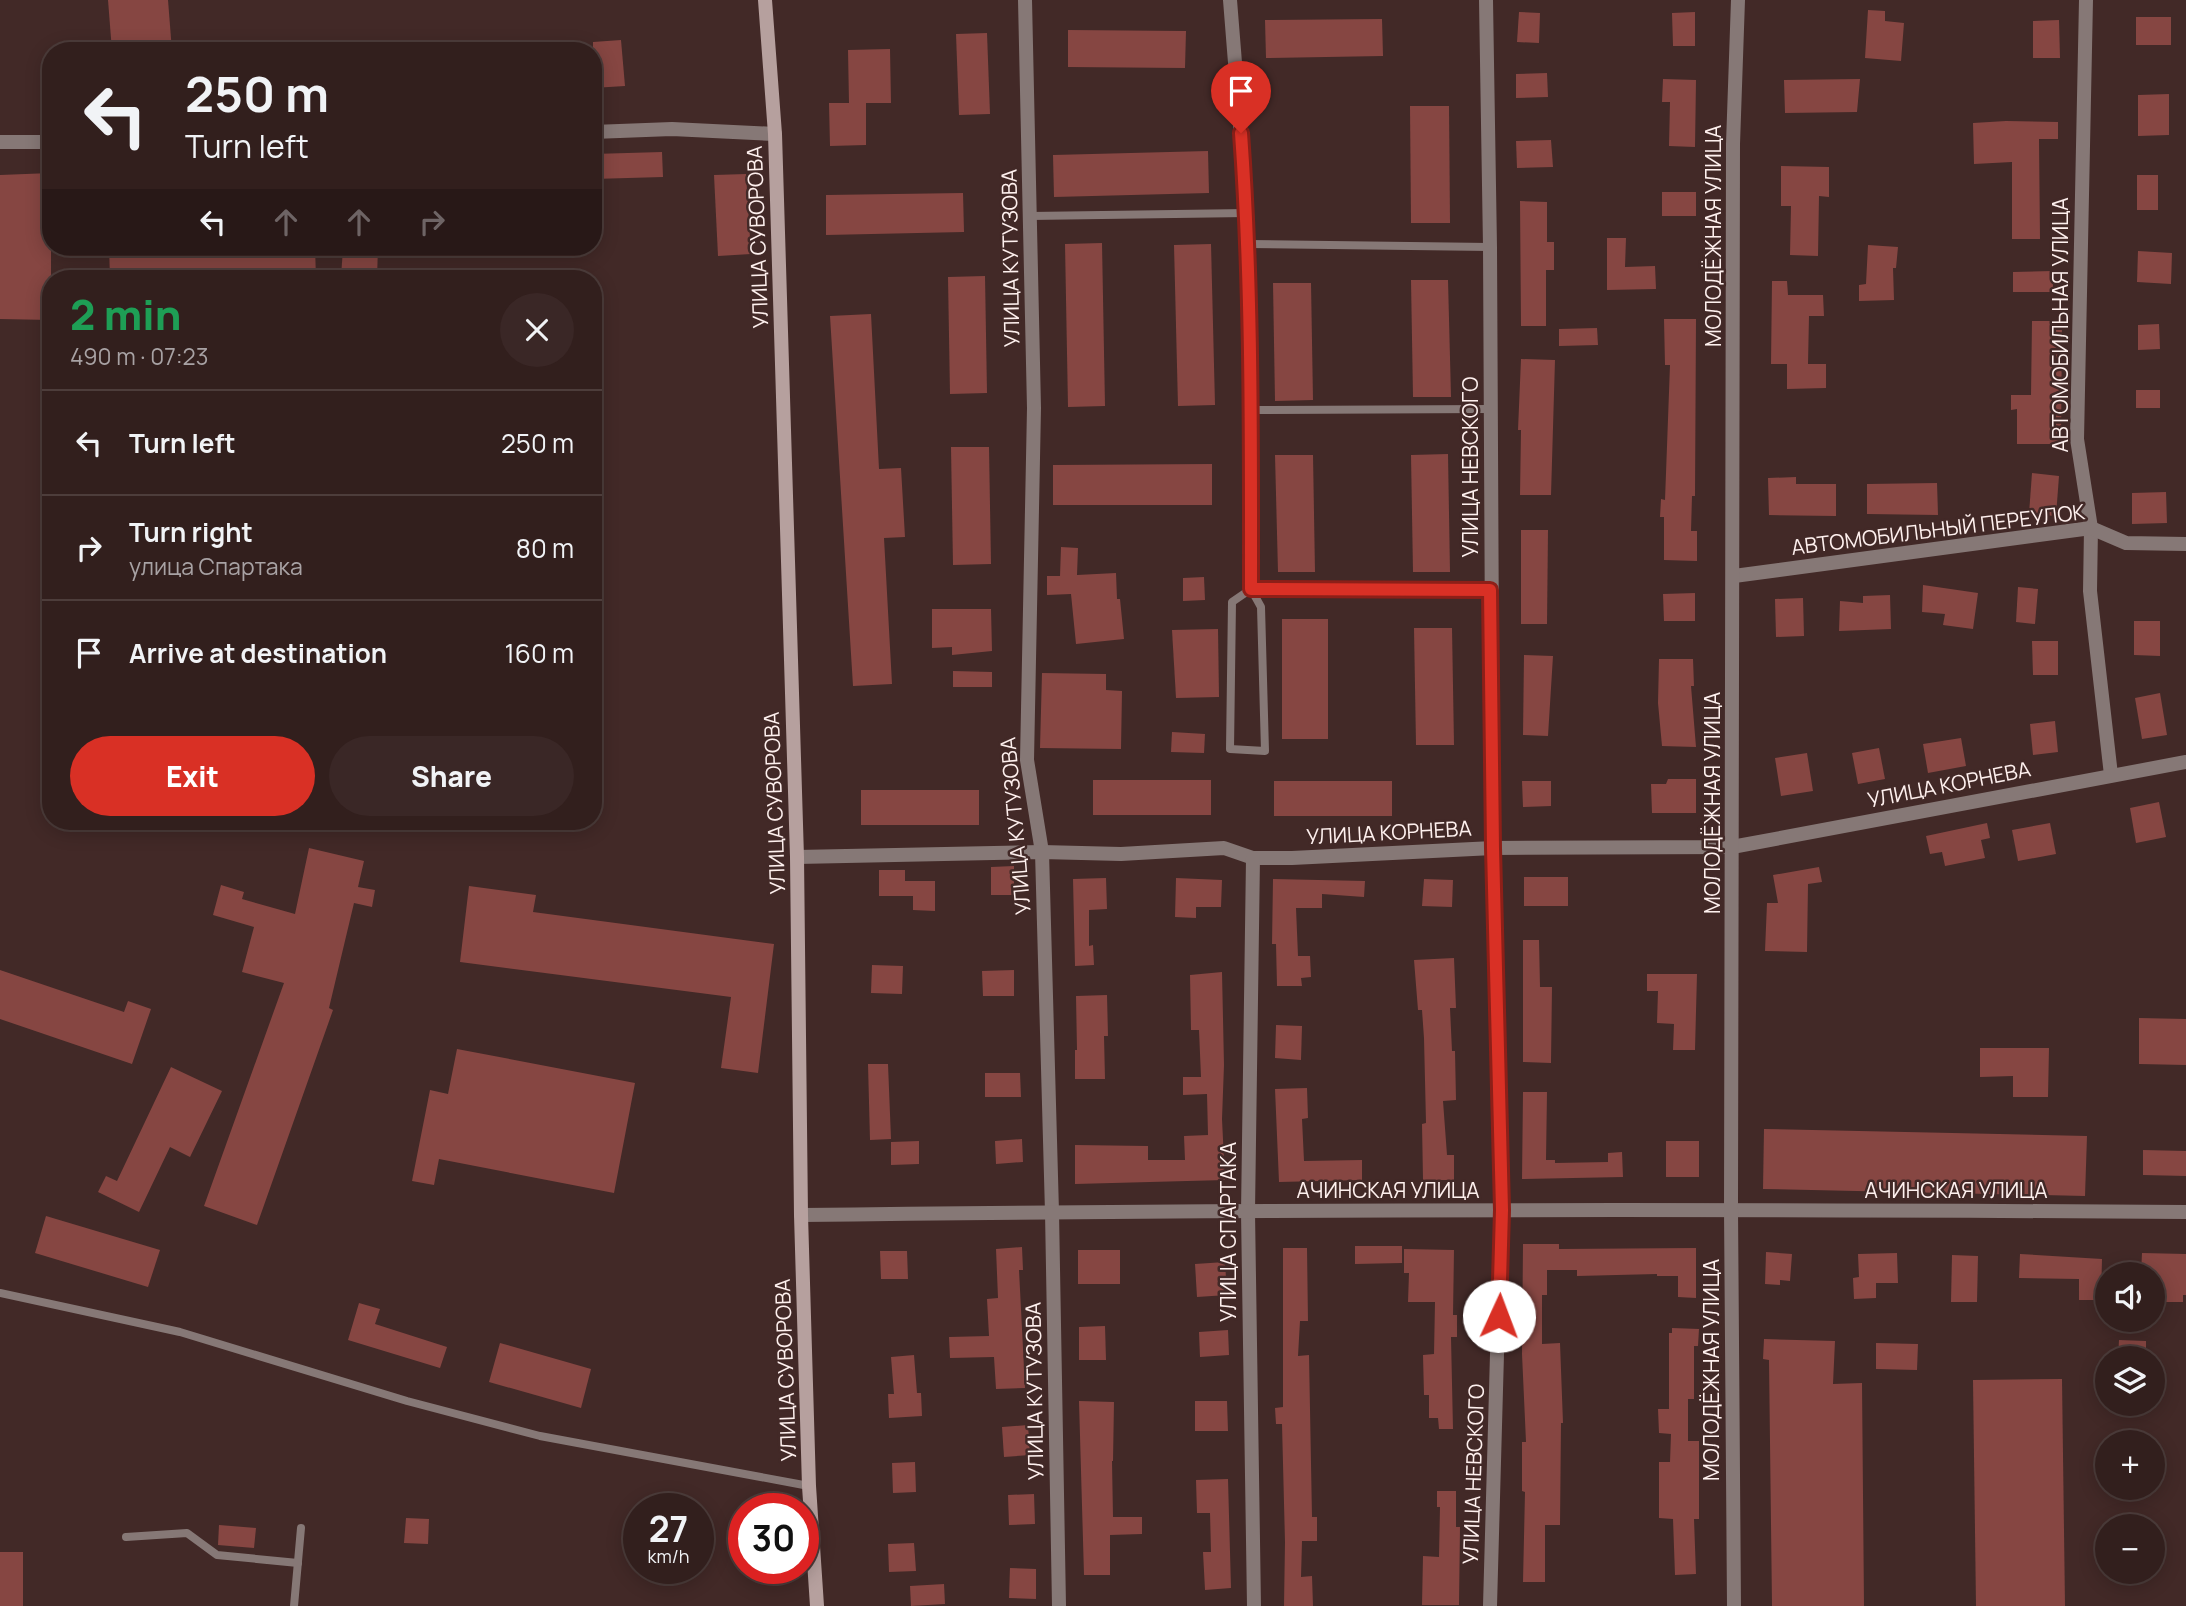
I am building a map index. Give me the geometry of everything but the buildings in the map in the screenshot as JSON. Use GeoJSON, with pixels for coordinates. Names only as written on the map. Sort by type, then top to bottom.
{"type":"FeatureCollection","features":[{"type":"Feature","properties":{"kind":"street","name":"УЛИЦА СУВОРОВА"},"geometry":{"type":"LineString","coordinates":[[765,0],[775,134],[797,857],[801,1215],[809,1486],[817,1606]]}},
{"type":"Feature","properties":{"kind":"street","name":"УЛИЦА КУТУЗОВА"},"geometry":{"type":"LineString","coordinates":[[1025,0],[1034,408],[1027,761],[1042,852],[1059,1606]]}},
{"type":"Feature","properties":{"kind":"street"},"geometry":{"type":"LineString","coordinates":[[1230,0],[1247,213],[1252,410],[1251,589]]}},
{"type":"Feature","properties":{"kind":"street","name":"УЛИЦА НЕВСКОГО"},"geometry":{"type":"LineString","coordinates":[[1486,0],[1493,848],[1502,1210],[1490,1606]]}},
{"type":"Feature","properties":{"kind":"street","name":"МОЛОДЁЖНАЯ УЛИЦА"},"geometry":{"type":"LineString","coordinates":[[1734,1606],[1731,1209],[1733,144],[1738,0]]}},
{"type":"Feature","properties":{"kind":"street","name":"АВТОМОБИЛЬНАЯ УЛИЦА"},"geometry":{"type":"LineString","coordinates":[[2086,0],[2077,439],[2091,528],[2090,591],[2111,775]]}},
{"type":"Feature","properties":{"kind":"street"},"geometry":{"type":"LineString","coordinates":[[602,132],[672,129],[775,134]]}},
{"type":"Feature","properties":{"kind":"street"},"geometry":{"type":"LineString","coordinates":[[0,142],[42,142]]}},
{"type":"Feature","properties":{"kind":"street","name":"АВТОМОБИЛЬНЫЙ ПЕРЕУЛОК"},"geometry":{"type":"LineString","coordinates":[[1734,576],[2091,528],[2126,543],[2186,544]]}},
{"type":"Feature","properties":{"kind":"street","name":"УЛИЦА КОРНЕВА"},"geometry":{"type":"LineString","coordinates":[[797,857],[1042,852],[1121,854],[1224,848],[1253,858],[1292,858],[1493,848],[1732,847],[2186,762]]}},
{"type":"Feature","properties":{"kind":"street","name":"УЛИЦА СПАРТАКА"},"geometry":{"type":"LineString","coordinates":[[1253,858],[1248,1212],[1254,1606]]}},
{"type":"Feature","properties":{"kind":"street","name":"АЧИНСКАЯ УЛИЦА"},"geometry":{"type":"LineString","coordinates":[[801,1215],[1731,1209],[2186,1212]]}},
{"type":"Feature","properties":{"kind":"lane"},"geometry":{"type":"LineString","coordinates":[[1030,216],[1247,213]]}},
{"type":"Feature","properties":{"kind":"lane"},"geometry":{"type":"LineString","coordinates":[[1247,244],[1490,247]]}},
{"type":"Feature","properties":{"kind":"lane"},"geometry":{"type":"LineString","coordinates":[[1252,410],[1491,409]]}},
{"type":"Feature","properties":{"kind":"lane"},"geometry":{"type":"LineString","coordinates":[[1251,589],[1261,607],[1265,751],[1230,749],[1232,603],[1251,589],[1490,590]]}},
{"type":"Feature","properties":{"kind":"lane"},"geometry":{"type":"LineString","coordinates":[[0,1293],[180,1332],[407,1401],[540,1436],[809,1486]]}},
{"type":"Feature","properties":{"kind":"lane"},"geometry":{"type":"LineString","coordinates":[[294,1606],[301,1528]]}},
{"type":"Feature","properties":{"kind":"lane"},"geometry":{"type":"LineString","coordinates":[[126,1537],[187,1534],[217,1555],[298,1563]]}},
{"type":"Feature","properties":{"kind":"route"},"geometry":{"type":"LineString","coordinates":[[1241,133],[1247,213],[1252,410],[1251,589],[1490,590],[1502,1210],[1499,1316]]}}]}
